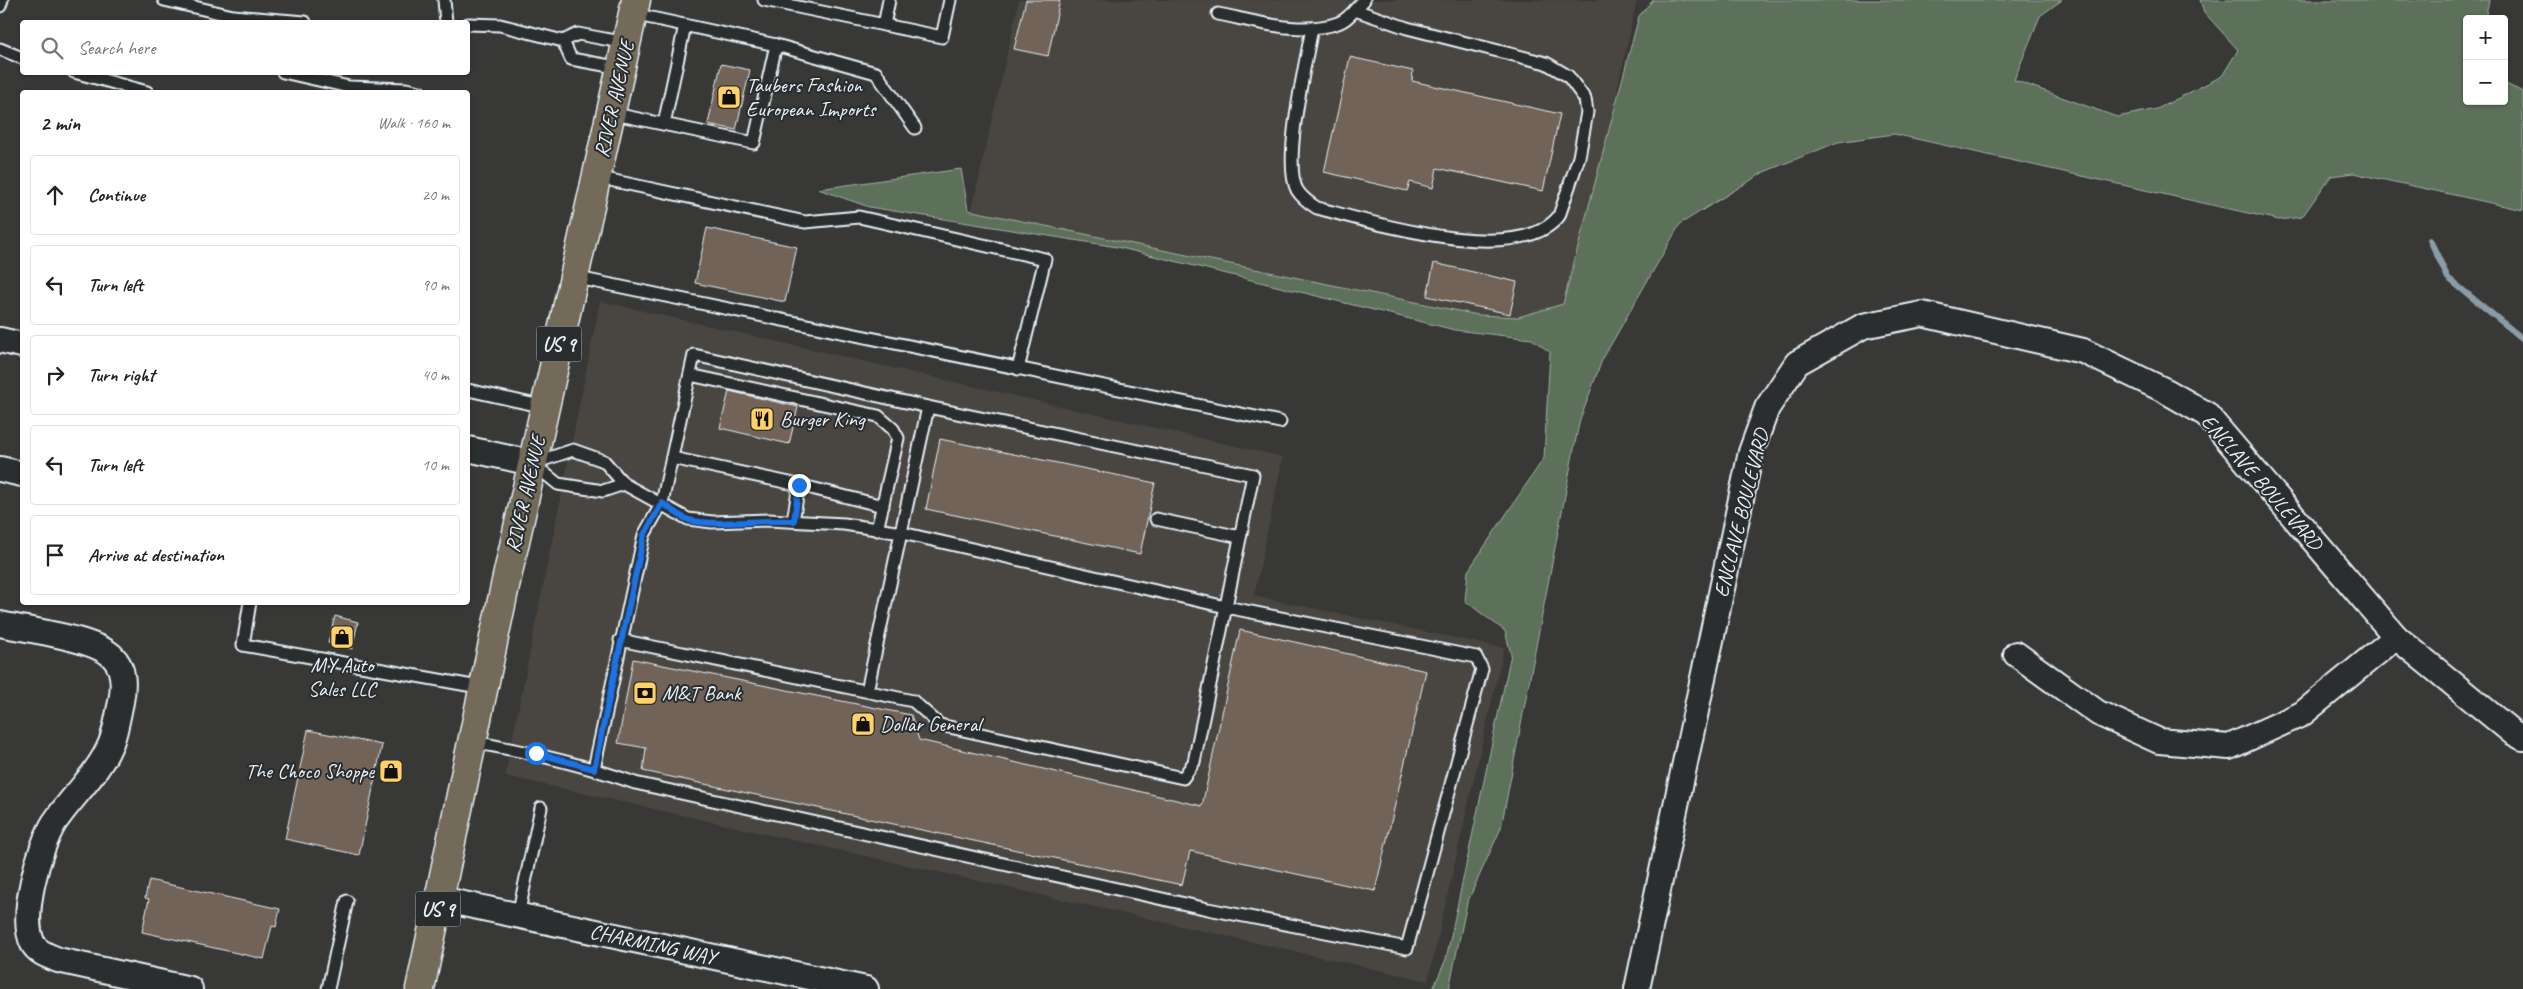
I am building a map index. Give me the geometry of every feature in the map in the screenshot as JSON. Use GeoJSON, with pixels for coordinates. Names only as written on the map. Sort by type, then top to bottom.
{"type":"FeatureCollection","features":[{"type":"Feature","properties":{"kind":"highway","name":"RIVER AVENUE"},"geometry":{"type":"LineString","coordinates":[[420,989],[532,463],[634,7]]}},
{"type":"Feature","properties":{"kind":"street","name":"ENCLAVE BOULEVARD"},"geometry":{"type":"LineString","coordinates":[[1637,989],[1751,452],[1767,408],[1797,363],[1863,326],[1922,314],[2083,351],[2166,391],[2206,414],[2396,637],[2512,732],[2523,738]]}},
{"type":"Feature","properties":{"kind":"street"},"geometry":{"type":"LineString","coordinates":[[0,340],[20,345]]}},
{"type":"Feature","properties":{"kind":"street"},"geometry":{"type":"LineString","coordinates":[[470,449],[532,463]]}},
{"type":"Feature","properties":{"kind":"street"},"geometry":{"type":"LineString","coordinates":[[0,469],[20,474]]}},
{"type":"Feature","properties":{"kind":"street"},"geometry":{"type":"LineString","coordinates":[[0,624],[88,643],[105,650],[114,658],[121,670],[124,686],[112,741],[106,754],[55,822],[41,852],[28,912],[28,928],[33,944],[43,954],[58,960],[190,989]]}},
{"type":"Feature","properties":{"kind":"street"},"geometry":{"type":"LineString","coordinates":[[2016,654],[2098,712],[2159,741],[2229,747],[2302,714],[2396,637]]}},
{"type":"Feature","properties":{"kind":"street","name":"CHARMING WAY"},"geometry":{"type":"LineString","coordinates":[[440,899],[866,989]]}},
{"type":"Feature","properties":{"kind":"lane"},"geometry":{"type":"LineString","coordinates":[[0,6],[2,0]]}},
{"type":"Feature","properties":{"kind":"lane"},"geometry":{"type":"LineString","coordinates":[[164,0],[234,20]]}},
{"type":"Feature","properties":{"kind":"lane"},"geometry":{"type":"LineString","coordinates":[[444,0],[446,20]]}},
{"type":"Feature","properties":{"kind":"lane"},"geometry":{"type":"LineString","coordinates":[[764,0],[942,37],[950,0]]}},
{"type":"Feature","properties":{"kind":"lane"},"geometry":{"type":"LineString","coordinates":[[884,25],[889,0]]}},
{"type":"Feature","properties":{"kind":"lane"},"geometry":{"type":"LineString","coordinates":[[1218,14],[1312,28],[1339,23],[1364,0]]}},
{"type":"Feature","properties":{"kind":"lane"},"geometry":{"type":"LineString","coordinates":[[634,7],[685,25],[776,45],[876,73],[915,128]]}},
{"type":"Feature","properties":{"kind":"lane"},"geometry":{"type":"LineString","coordinates":[[1312,28],[1292,152],[1297,189],[1304,199],[1316,208],[1456,240],[1513,239],[1545,230],[1554,223],[1559,216],[1579,157],[1587,112],[1585,100],[1568,76],[1546,63],[1407,28],[1355,10]]}},
{"type":"Feature","properties":{"kind":"lane"},"geometry":{"type":"LineString","coordinates":[[470,24],[500,24],[563,41],[578,34],[623,55]]}},
{"type":"Feature","properties":{"kind":"lane"},"geometry":{"type":"LineString","coordinates":[[664,124],[685,25]]}},
{"type":"Feature","properties":{"kind":"lane"},"geometry":{"type":"LineString","coordinates":[[563,41],[571,59],[623,55]]}},
{"type":"Feature","properties":{"kind":"lane"},"geometry":{"type":"LineString","coordinates":[[610,113],[754,143],[776,45]]}},
{"type":"Feature","properties":{"kind":"lane"},"geometry":{"type":"LineString","coordinates":[[0,49],[20,57]]}},
{"type":"Feature","properties":{"kind":"lane"},"geometry":{"type":"LineString","coordinates":[[85,75],[140,90]]}},
{"type":"Feature","properties":{"kind":"lane"},"geometry":{"type":"LineString","coordinates":[[296,75],[349,87],[411,90]]}},
{"type":"Feature","properties":{"kind":"lane"},"geometry":{"type":"LineString","coordinates":[[596,177],[805,222],[859,217],[1045,259],[1018,369]]}},
{"type":"Feature","properties":{"kind":"lane"},"geometry":{"type":"LineString","coordinates":[[573,277],[1280,422]]}},
{"type":"Feature","properties":{"kind":"lane"},"geometry":{"type":"LineString","coordinates":[[594,769],[620,640],[644,535],[662,503],[694,355],[928,407],[1253,475],[1194,762],[1183,778],[940,725],[913,701],[620,640]]}},
{"type":"Feature","properties":{"kind":"lane"},"geometry":{"type":"LineString","coordinates":[[690,375],[878,416],[898,438],[877,530]]}},
{"type":"Feature","properties":{"kind":"lane"},"geometry":{"type":"LineString","coordinates":[[470,390],[545,407]]}},
{"type":"Feature","properties":{"kind":"lane"},"geometry":{"type":"LineString","coordinates":[[867,691],[928,407]]}},
{"type":"Feature","properties":{"kind":"lane"},"geometry":{"type":"LineString","coordinates":[[473,742],[536,753],[594,769],[635,783],[1208,909],[1407,948],[1482,669],[1476,657],[1226,607],[902,533],[844,524],[768,520],[712,522],[688,520],[662,503],[624,484],[604,460],[573,450],[532,463]]}},
{"type":"Feature","properties":{"kind":"lane"},"geometry":{"type":"LineString","coordinates":[[672,458],[799,485],[883,506]]}},
{"type":"Feature","properties":{"kind":"lane"},"geometry":{"type":"LineString","coordinates":[[532,463],[558,484],[603,491],[624,484]]}},
{"type":"Feature","properties":{"kind":"lane"},"geometry":{"type":"LineString","coordinates":[[794,521],[799,485]]}},
{"type":"Feature","properties":{"kind":"lane"},"geometry":{"type":"LineString","coordinates":[[1156,519],[1240,537]]}},
{"type":"Feature","properties":{"kind":"lane"},"geometry":{"type":"LineString","coordinates":[[250,605],[243,645],[484,688]]}},
{"type":"Feature","properties":{"kind":"lane"},"geometry":{"type":"LineString","coordinates":[[518,915],[541,808]]}},
{"type":"Feature","properties":{"kind":"lane"},"geometry":{"type":"LineString","coordinates":[[328,989],[347,901]]}},
{"type":"Feature","properties":{"kind":"shaded area"},"geometry":{"type":"Polygon","coordinates":[[[1019,0],[1637,0],[1562,343],[970,217],[1019,0]]]}},
{"type":"Feature","properties":{"kind":"shaded area"},"geometry":{"type":"Polygon","coordinates":[[[600,301],[1283,457],[1254,596],[1504,648],[1428,981],[505,776],[600,301]]]}},
{"type":"Feature","properties":{"kind":"green space"},"geometry":{"type":"Polygon","coordinates":[[[1653,0],[2062,0],[2040,16],[2014,80],[2117,117],[2157,109],[2222,76],[2238,50],[2204,12],[2200,0],[2489,0],[2486,15],[2463,15],[2463,105],[2508,105],[2508,85],[2523,92],[2523,210],[2353,173],[2331,176],[2302,217],[2279,220],[1894,134],[1838,142],[1764,172],[1680,224],[1602,360],[1579,423],[1501,828],[1467,903],[1449,989],[1433,989],[1446,959],[1511,654],[1505,631],[1465,601],[1468,571],[1544,458],[1550,352],[1532,339],[1455,330],[1117,247],[869,207],[818,189],[961,169],[968,210],[1478,315],[1518,317],[1563,304],[1639,16],[1653,0]]]}},
{"type":"Feature","properties":{"kind":"building"},"geometry":{"type":"Polygon","coordinates":[[[1026,0],[1060,0],[1048,56],[1014,49],[1026,0]]]}},
{"type":"Feature","properties":{"kind":"building"},"geometry":{"type":"Polygon","coordinates":[[[1350,57],[1413,71],[1412,81],[1560,114],[1543,191],[1437,168],[1433,188],[1410,182],[1407,191],[1324,172],[1350,57]]]}},
{"type":"Feature","properties":{"kind":"building","name":"Taubers Fashion European Imports"},"geometry":{"type":"Polygon","coordinates":[[[721,64],[750,70],[736,130],[708,124],[721,64]]]}},
{"type":"Feature","properties":{"kind":"building"},"geometry":{"type":"Polygon","coordinates":[[[707,228],[797,247],[785,302],[695,283],[707,228]]]}},
{"type":"Feature","properties":{"kind":"building"},"geometry":{"type":"Polygon","coordinates":[[[1434,263],[1517,282],[1510,314],[1427,296],[1434,263]]]}},
{"type":"Feature","properties":{"kind":"building"},"geometry":{"type":"Polygon","coordinates":[[[729,391],[798,407],[789,444],[720,428],[729,391]]]}},
{"type":"Feature","properties":{"kind":"building"},"geometry":{"type":"Polygon","coordinates":[[[940,439],[1155,483],[1140,554],[926,509],[940,439]]]}},
{"type":"Feature","properties":{"kind":"building","name":"MY Auto Sales LLC"},"geometry":{"type":"Polygon","coordinates":[[[335,616],[358,622],[352,649],[328,643],[335,616]]]}},
{"type":"Feature","properties":{"kind":"building"},"geometry":{"type":"Polygon","coordinates":[[[1240,630],[1426,671],[1375,891],[1190,851],[1182,885],[643,771],[646,748],[618,743],[633,659],[911,715],[919,740],[1202,806],[1240,630]]]}},
{"type":"Feature","properties":{"kind":"building"},"geometry":{"type":"Polygon","coordinates":[[[308,730],[382,745],[359,855],[285,839],[308,730]]]}},
{"type":"Feature","properties":{"kind":"building"},"geometry":{"type":"Polygon","coordinates":[[[149,880],[280,909],[276,927],[272,926],[264,959],[142,932],[149,899],[145,898],[149,880]]]}},
{"type":"Feature","properties":{"kind":"waterway"},"geometry":{"type":"LineString","coordinates":[[2430,240],[2448,278],[2523,339]]}},
{"type":"Feature","properties":{"kind":"place","name":"Taubers Fashion European Imports"},"geometry":{"type":"Point","coordinates":[729,97]}},
{"type":"Feature","properties":{"kind":"place","name":"Burger King"},"geometry":{"type":"Point","coordinates":[762,419]}},
{"type":"Feature","properties":{"kind":"place","name":"MY Auto Sales LLC"},"geometry":{"type":"Point","coordinates":[342,637]}},
{"type":"Feature","properties":{"kind":"place","name":"M&T Bank"},"geometry":{"type":"Point","coordinates":[645,693]}},
{"type":"Feature","properties":{"kind":"place","name":"Dollar General"},"geometry":{"type":"Point","coordinates":[863,724]}},
{"type":"Feature","properties":{"kind":"place","name":"The Choco Shoppe"},"geometry":{"type":"Point","coordinates":[391,771]}},
{"type":"Feature","properties":{"kind":"route"},"geometry":{"type":"LineString","coordinates":[[536,753],[594,769],[620,640],[644,535],[662,503],[688,520],[712,522],[794,521],[799,485]]}}]}
